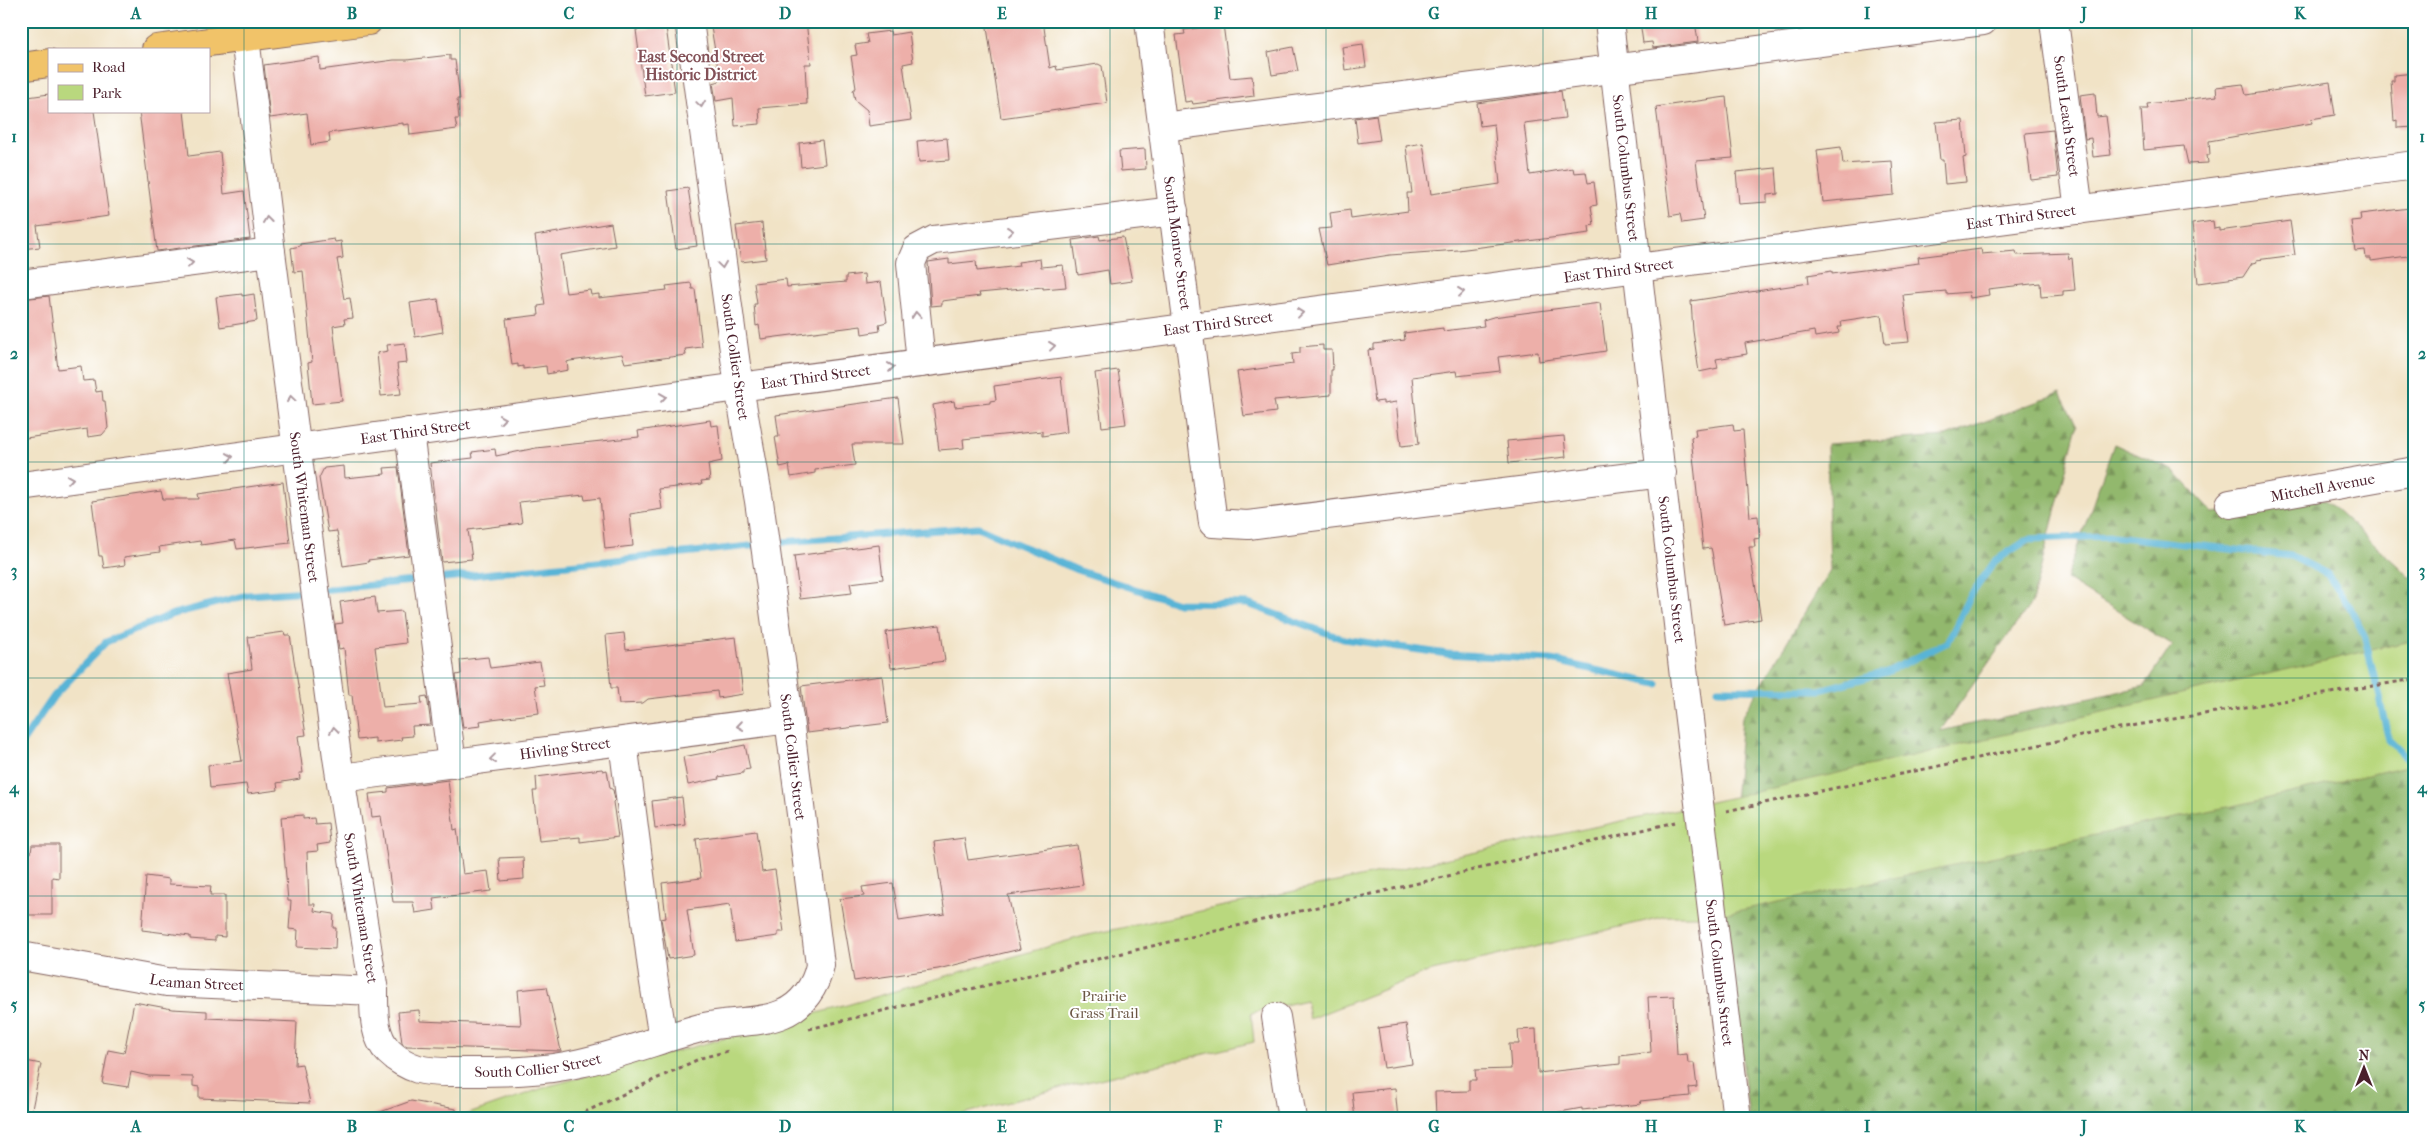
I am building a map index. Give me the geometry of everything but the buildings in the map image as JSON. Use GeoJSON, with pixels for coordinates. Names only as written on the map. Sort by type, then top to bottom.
{"type":"FeatureCollection","features":[{"type":"Feature","properties":{"kind":"main road"},"geometry":{"type":"LineString","coordinates":[[160,48],[244,29],[368,21]]}},
{"type":"Feature","properties":{"kind":"main road"},"geometry":{"type":"LineString","coordinates":[[21,67],[48,63]]}},
{"type":"Feature","properties":{"kind":"street","name":"South Collier Street"},"geometry":{"type":"LineString","coordinates":[[374,991],[374,1020],[379,1038],[388,1051],[408,1065],[419,1069],[487,1072],[559,1067],[706,1027],[782,1014],[797,1005],[810,991],[818,974],[820,965],[789,720],[764,542],[739,387],[689,21]]}},
{"type":"Feature","properties":{"kind":"street","name":"South Monroe Street"},"geometry":{"type":"LineString","coordinates":[[1150,21],[1214,524],[1248,525],[1662,473]]}},
{"type":"Feature","properties":{"kind":"street","name":"South Columbus Street"},"geometry":{"type":"LineString","coordinates":[[1609,21],[1700,817],[1737,1119]]}},
{"type":"Feature","properties":{"kind":"street"},"geometry":{"type":"LineString","coordinates":[[1163,127],[1983,21]]}},
{"type":"Feature","properties":{"kind":"street","name":"South Leach Street"},"geometry":{"type":"LineString","coordinates":[[2054,21],[2079,210]]}},
{"type":"Feature","properties":{"kind":"street","name":"South Whiteman Street"},"geometry":{"type":"LineString","coordinates":[[244,29],[271,252],[341,778],[374,991]]}},
{"type":"Feature","properties":{"kind":"street","name":"East Third Street"},"geometry":{"type":"LineString","coordinates":[[21,486],[739,387],[2415,165]]}},
{"type":"Feature","properties":{"kind":"street"},"geometry":{"type":"LineString","coordinates":[[921,363],[912,263],[917,249],[934,240],[1174,211]]}},
{"type":"Feature","properties":{"kind":"street"},"geometry":{"type":"LineString","coordinates":[[21,284],[271,252]]}},
{"type":"Feature","properties":{"kind":"street"},"geometry":{"type":"LineString","coordinates":[[409,432],[452,764]]}},
{"type":"Feature","properties":{"kind":"street","name":"Mitchell Avenue"},"geometry":{"type":"LineString","coordinates":[[2230,504],[2415,471]]}},
{"type":"Feature","properties":{"kind":"street","name":"Hivling Street"},"geometry":{"type":"LineString","coordinates":[[341,778],[789,720]]}},
{"type":"Feature","properties":{"kind":"street"},"geometry":{"type":"LineString","coordinates":[[623,742],[653,976],[663,1039]]}},
{"type":"Feature","properties":{"kind":"street","name":"Leaman Street"},"geometry":{"type":"LineString","coordinates":[[21,956],[167,982],[374,991]]}},
{"type":"Feature","properties":{"kind":"street"},"geometry":{"type":"LineString","coordinates":[[1276,1017],[1292,1119]]}},
{"type":"Feature","properties":{"kind":"path"},"geometry":{"type":"LineString","coordinates":[[801,1032],[971,989],[1700,817],[2119,728],[2415,679]]}},
{"type":"Feature","properties":{"kind":"path"},"geometry":{"type":"LineString","coordinates":[[570,1119],[701,1058],[738,1048]]}},
{"type":"Feature","properties":{"kind":"green space"},"geometry":{"type":"Polygon","coordinates":[[[2060,393],[2077,426],[2032,602],[1940,731],[2145,686],[2172,645],[2066,579],[2114,444],[2174,471],[2213,513],[2324,499],[2410,577],[2415,577],[2415,1119],[1749,1119],[1726,915],[1742,717],[1830,570],[1827,444],[1946,436],[2060,393]]]}},
{"type":"Feature","properties":{"kind":"green space","name":"Prairie Grass Trail"},"geometry":{"type":"Polygon","coordinates":[[[2415,640],[2415,764],[2265,799],[1713,916],[1667,916],[1428,972],[1309,1019],[1306,1000],[1251,1013],[1254,1042],[1058,1089],[944,1119],[454,1119],[549,1086],[847,1005],[1084,936],[1734,797],[2415,640]]]}},
{"type":"Feature","properties":{"kind":"waterway"},"geometry":{"type":"LineString","coordinates":[[770,543],[978,527],[1077,570],[1178,603],[1248,604],[1343,639],[1447,654],[1551,660],[1657,684]]}},
{"type":"Feature","properties":{"kind":"waterway"},"geometry":{"type":"LineString","coordinates":[[1718,689],[1820,690],[1887,672],[1948,642],[1971,595],[1995,561],[2029,539],[2113,536],[2291,556],[2327,574],[2350,607],[2365,638],[2389,740],[2415,766]]}},
{"type":"Feature","properties":{"kind":"waterway"},"geometry":{"type":"LineString","coordinates":[[435,579],[760,545]]}},
{"type":"Feature","properties":{"kind":"waterway"},"geometry":{"type":"LineString","coordinates":[[320,590],[424,580]]}},
{"type":"Feature","properties":{"kind":"waterway"},"geometry":{"type":"LineString","coordinates":[[21,744],[54,696],[106,642],[173,614],[248,595],[310,591]]}},
{"type":"Feature","properties":{"kind":"district","name":"East Second Street Historic District"},"geometry":{"type":"Point","coordinates":[701,65]}}]}
